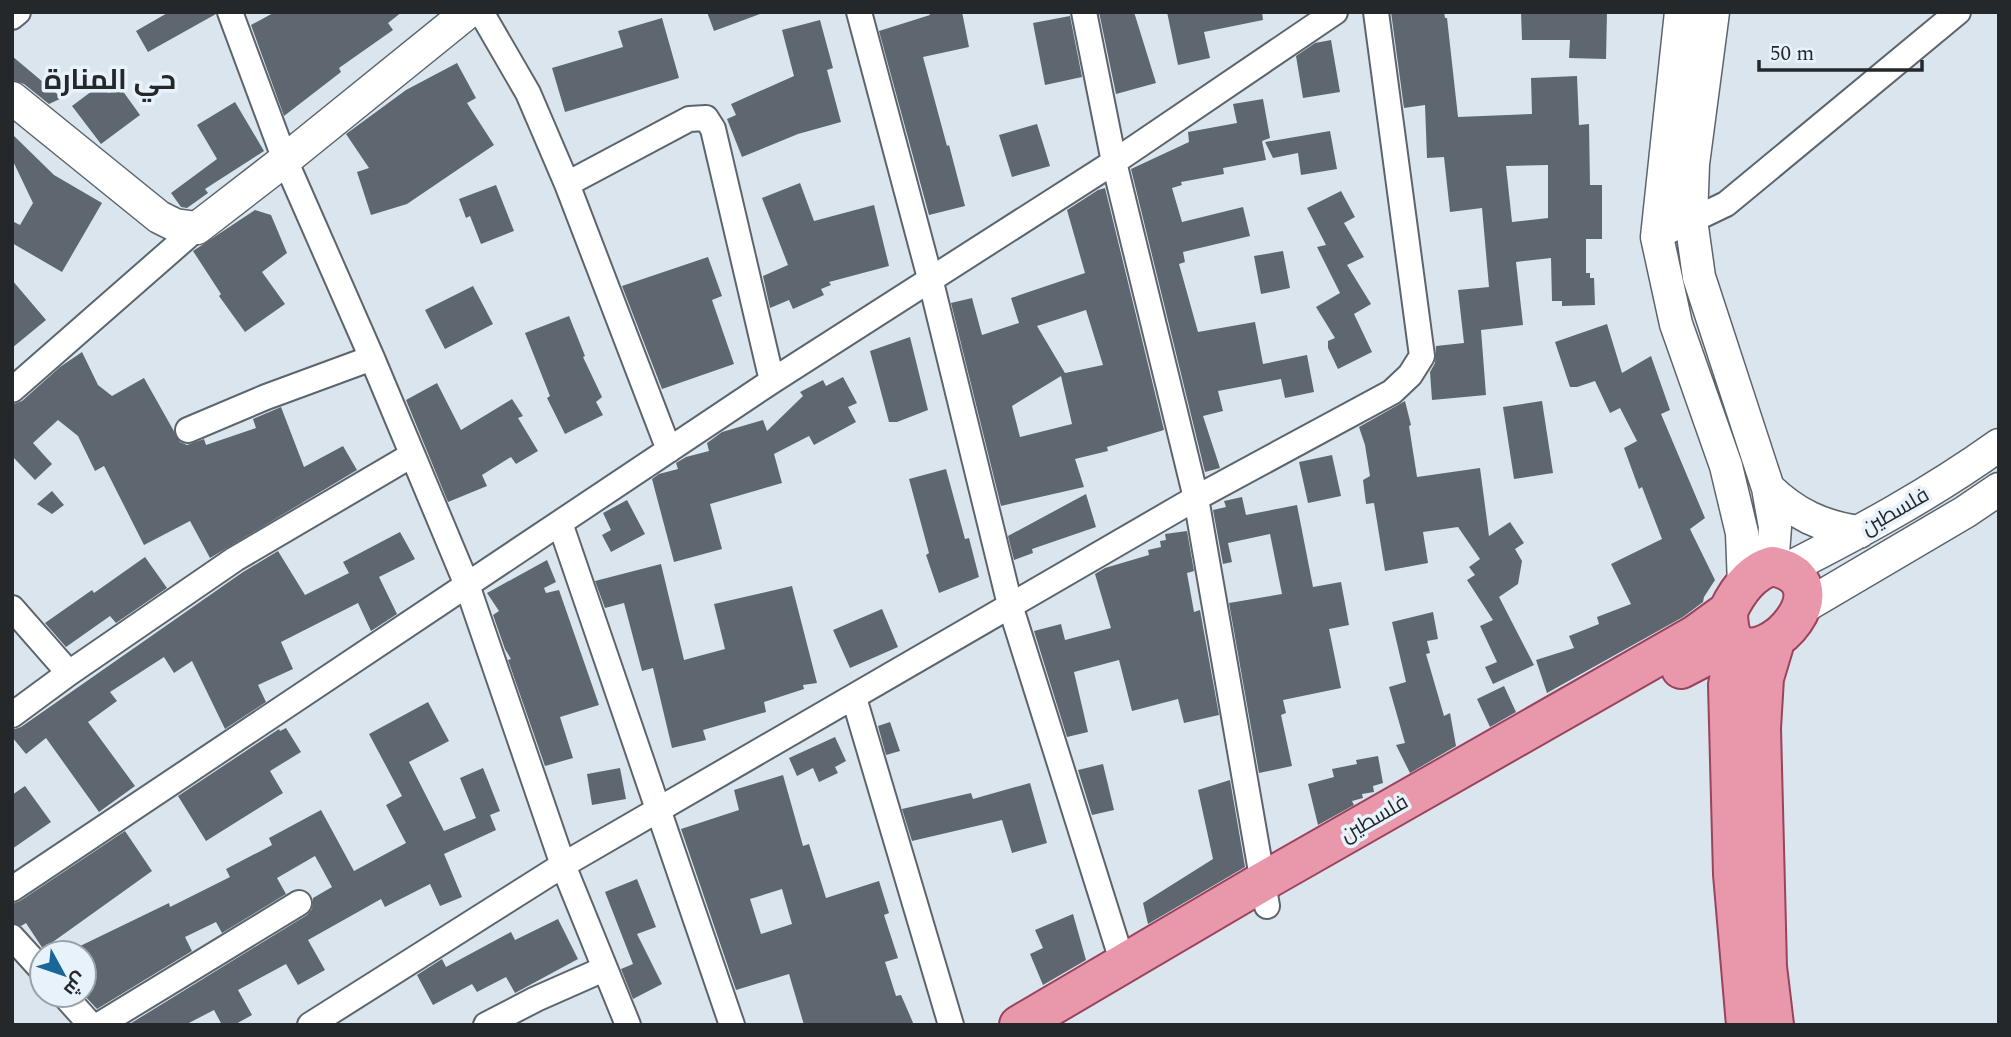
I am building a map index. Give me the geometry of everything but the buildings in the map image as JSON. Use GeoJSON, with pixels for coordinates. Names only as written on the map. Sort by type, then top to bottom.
{"type":"FeatureCollection","features":[{"type":"Feature","properties":{"kind":"main road"},"geometry":{"type":"LineString","coordinates":[[1755,608],[1789,628],[1802,608]]}},
{"type":"Feature","properties":{"kind":"main road"},"geometry":{"type":"LineString","coordinates":[[1746,1025],[1733,874],[1728,685],[1733,657],[1755,608]]}},
{"type":"Feature","properties":{"kind":"main road"},"geometry":{"type":"LineString","coordinates":[[1755,608],[1764,678],[1761,728],[1767,967],[1774,1025]]}},
{"type":"Feature","properties":{"kind":"main road","name":"فلسطين"},"geometry":{"type":"LineString","coordinates":[[1019,1025],[1124,964],[1499,775],[1684,667],[1755,608]]}},
{"type":"Feature","properties":{"kind":"main road","name":"فلسطين"},"geometry":{"type":"LineString","coordinates":[[1063,1025],[1264,894],[1695,635],[1755,608]]}},
{"type":"Feature","properties":{"kind":"main road"},"geometry":{"type":"LineString","coordinates":[[1684,667],[1708,671],[1728,685]]}},
{"type":"Feature","properties":{"kind":"street"},"geometry":{"type":"LineString","coordinates":[[12,17],[19,12]]}},
{"type":"Feature","properties":{"kind":"street"},"geometry":{"type":"LineString","coordinates":[[230,12],[285,160],[467,585],[564,865],[628,1025]]}},
{"type":"Feature","properties":{"kind":"street"},"geometry":{"type":"LineString","coordinates":[[12,390],[197,228],[468,12]]}},
{"type":"Feature","properties":{"kind":"street"},"geometry":{"type":"LineString","coordinates":[[481,12],[528,93],[567,184],[669,450]]}},
{"type":"Feature","properties":{"kind":"street"},"geometry":{"type":"LineString","coordinates":[[1084,12],[1114,162],[1196,498],[1264,894]]}},
{"type":"Feature","properties":{"kind":"street"},"geometry":{"type":"LineString","coordinates":[[12,889],[772,381],[931,282],[1335,12]]}},
{"type":"Feature","properties":{"kind":"street"},"geometry":{"type":"LineString","coordinates":[[310,1025],[564,865],[1196,498],[1392,392],[1410,375],[1422,356],[1376,12]]}},
{"type":"Feature","properties":{"kind":"street"},"geometry":{"type":"LineString","coordinates":[[1681,12],[1657,237],[1665,284],[1676,324],[1726,466],[1742,533],[1755,608]]}},
{"type":"Feature","properties":{"kind":"street"},"geometry":{"type":"LineString","coordinates":[[1713,12],[1693,164],[1691,220],[1699,277],[1768,488],[1775,527],[1755,608]]}},
{"type":"Feature","properties":{"kind":"street"},"geometry":{"type":"LineString","coordinates":[[1657,237],[1726,204],[1958,12]]}},
{"type":"Feature","properties":{"kind":"street"},"geometry":{"type":"LineString","coordinates":[[867,16],[1010,605],[1124,964]]}},
{"type":"Feature","properties":{"kind":"street"},"geometry":{"type":"LineString","coordinates":[[12,98],[159,217],[176,225],[197,228]]}},
{"type":"Feature","properties":{"kind":"street"},"geometry":{"type":"LineString","coordinates":[[567,184],[689,119],[706,118],[713,129],[772,381]]}},
{"type":"Feature","properties":{"kind":"street"},"geometry":{"type":"LineString","coordinates":[[188,430],[266,397],[372,358]]}},
{"type":"Feature","properties":{"kind":"street","name":"فلسطين"},"geometry":{"type":"LineString","coordinates":[[1755,608],[1859,532],[1946,481],[1999,445]]}},
{"type":"Feature","properties":{"kind":"street"},"geometry":{"type":"LineString","coordinates":[[12,715],[68,673],[235,559],[412,455]]}},
{"type":"Feature","properties":{"kind":"street"},"geometry":{"type":"LineString","coordinates":[[1768,488],[1809,519],[1825,526],[1859,532]]}},
{"type":"Feature","properties":{"kind":"street","name":"فلسطين"},"geometry":{"type":"LineString","coordinates":[[1802,608],[1965,512],[1999,489]]}},
{"type":"Feature","properties":{"kind":"street"},"geometry":{"type":"LineString","coordinates":[[560,523],[732,1025]]}},
{"type":"Feature","properties":{"kind":"street"},"geometry":{"type":"LineString","coordinates":[[12,608],[68,673]]}},
{"type":"Feature","properties":{"kind":"street"},"geometry":{"type":"LineString","coordinates":[[854,698],[951,1025]]}},
{"type":"Feature","properties":{"kind":"street"},"geometry":{"type":"LineString","coordinates":[[99,1025],[299,903]]}},
{"type":"Feature","properties":{"kind":"street"},"geometry":{"type":"LineString","coordinates":[[12,937],[28,955]]}},
{"type":"Feature","properties":{"kind":"street"},"geometry":{"type":"LineString","coordinates":[[486,1025],[604,969]]}},
{"type":"Feature","properties":{"kind":"street"},"geometry":{"type":"LineString","coordinates":[[77,1009],[91,1025]]}},
{"type":"Feature","properties":{"kind":"district","name":"حي المنارة"},"geometry":{"type":"Point","coordinates":[110,79]}}]}
